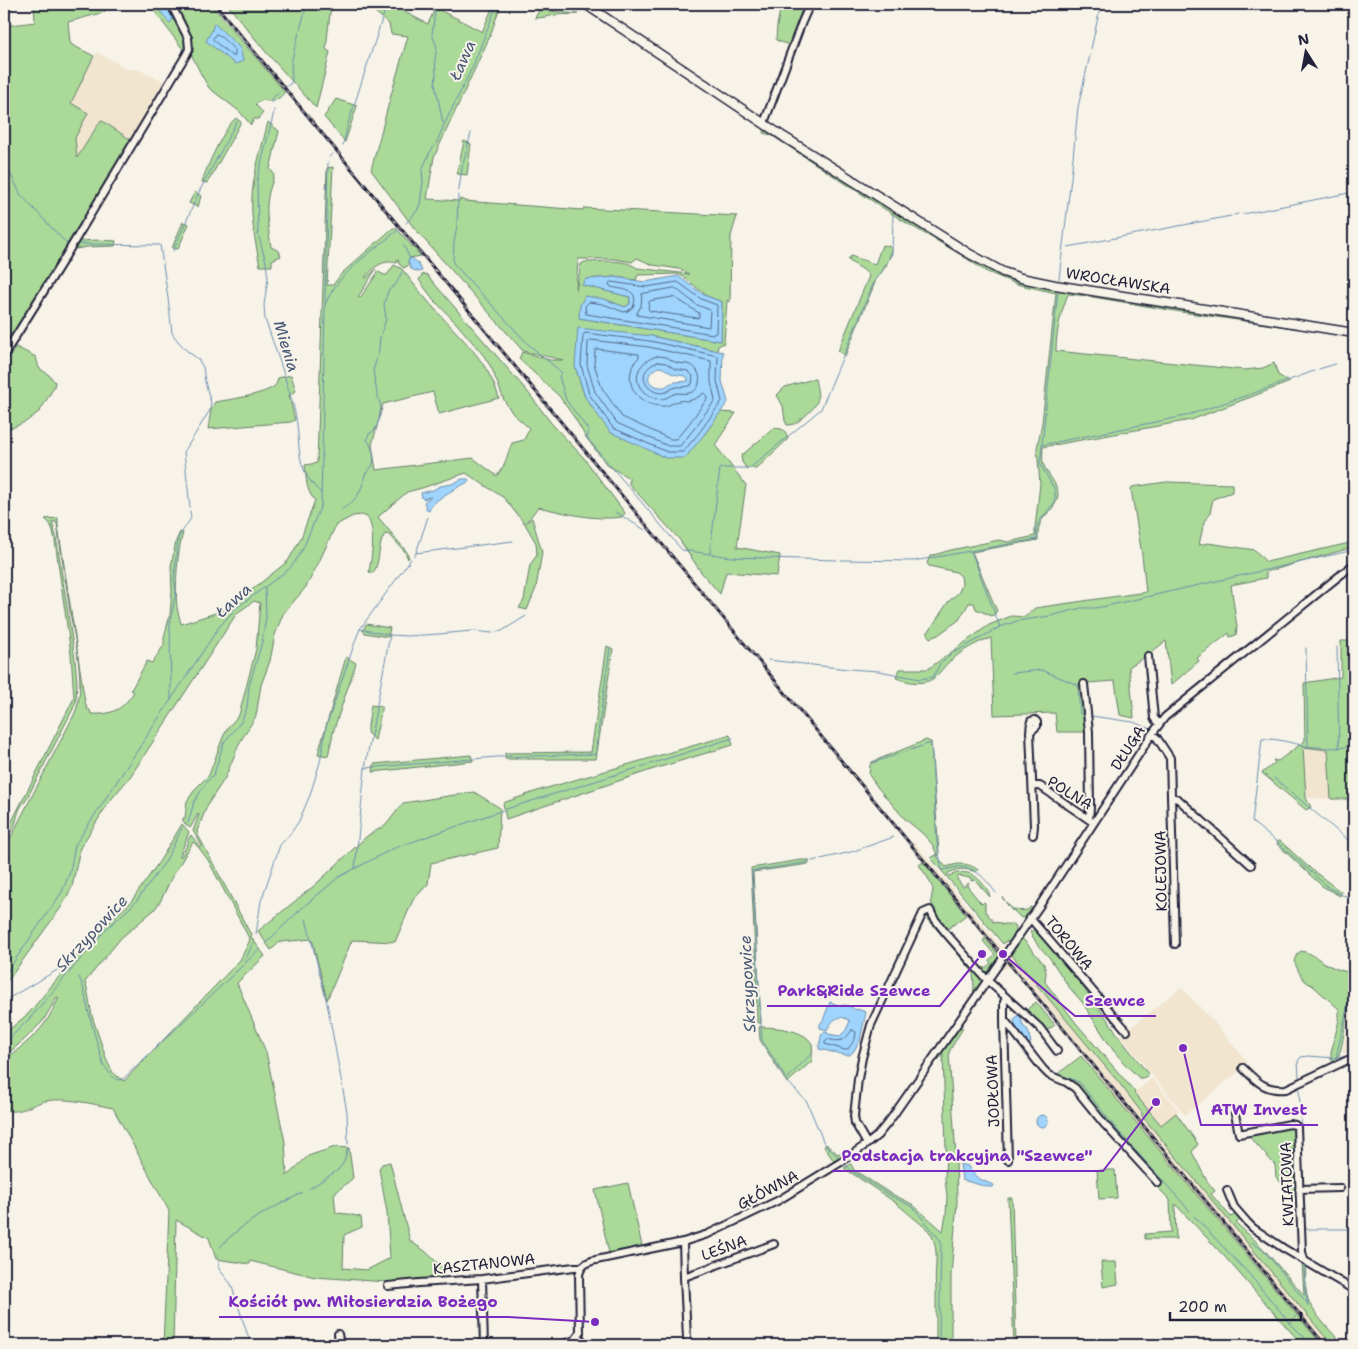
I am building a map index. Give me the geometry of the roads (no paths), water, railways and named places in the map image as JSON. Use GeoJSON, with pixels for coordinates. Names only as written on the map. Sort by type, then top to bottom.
{"type":"FeatureCollection","features":[{"type":"Feature","properties":{"kind":"main road","name":"WROCŁAWSKA"},"geometry":{"type":"LineString","coordinates":[[585,4],[894,207],[984,263],[1003,272],[1055,285],[1354,333]]}},
{"type":"Feature","properties":{"kind":"street"},"geometry":{"type":"LineString","coordinates":[[4,355],[189,49],[188,38],[171,4]]}},
{"type":"Feature","properties":{"kind":"street"},"geometry":{"type":"LineString","coordinates":[[764,123],[810,4]]}},
{"type":"Feature","properties":{"kind":"street","name":"DŁUGA"},"geometry":{"type":"LineString","coordinates":[[976,995],[1030,918],[1091,821],[1159,724],[1171,710],[1354,564]]}},
{"type":"Feature","properties":{"kind":"street"},"geometry":{"type":"LineString","coordinates":[[1148,656],[1154,720],[1159,724]]}},
{"type":"Feature","properties":{"kind":"street"},"geometry":{"type":"LineString","coordinates":[[1084,684],[1089,732],[1091,821]]}},
{"type":"Feature","properties":{"kind":"street","name":"POLNA"},"geometry":{"type":"LineString","coordinates":[[1030,732],[1033,835]]}},
{"type":"Feature","properties":{"kind":"street","name":"KOLEJOWA"},"geometry":{"type":"LineString","coordinates":[[1152,734],[1157,738],[1170,758],[1175,944]]}},
{"type":"Feature","properties":{"kind":"street","name":"POLNA"},"geometry":{"type":"LineString","coordinates":[[1033,786],[1040,786],[1091,821]]}},
{"type":"Feature","properties":{"kind":"street"},"geometry":{"type":"LineString","coordinates":[[1172,797],[1178,800],[1251,865]]}},
{"type":"Feature","properties":{"kind":"street"},"geometry":{"type":"LineString","coordinates":[[867,1144],[855,1123],[854,1116],[858,1079],[864,1050],[871,1025],[923,913],[930,910],[945,932],[987,980],[1040,1028],[1057,1051]]}},
{"type":"Feature","properties":{"kind":"street","name":"TOROWA"},"geometry":{"type":"LineString","coordinates":[[1030,918],[1126,1031]]}},
{"type":"Feature","properties":{"kind":"street","name":"GŁÓWNA"},"geometry":{"type":"LineString","coordinates":[[582,1267],[596,1260],[683,1242],[708,1234],[779,1200],[867,1144],[877,1136],[890,1120],[976,995]]}},
{"type":"Feature","properties":{"kind":"street","name":"JODŁOWA"},"geometry":{"type":"LineString","coordinates":[[1006,997],[1004,1002],[1004,1021],[1008,1160]]}},
{"type":"Feature","properties":{"kind":"street"},"geometry":{"type":"LineString","coordinates":[[1004,1021],[1043,1070],[1075,1088],[1105,1125],[1158,1183]]}},
{"type":"Feature","properties":{"kind":"street"},"geometry":{"type":"LineString","coordinates":[[1243,1068],[1262,1085],[1269,1088],[1286,1089],[1354,1057]]}},
{"type":"Feature","properties":{"kind":"street","name":"KWIATOWA"},"geometry":{"type":"LineString","coordinates":[[1235,1114],[1239,1134],[1290,1124],[1295,1125],[1302,1252],[1304,1259]]}},
{"type":"Feature","properties":{"kind":"street"},"geometry":{"type":"LineString","coordinates":[[1299,1189],[1340,1188]]}},
{"type":"Feature","properties":{"kind":"street","name":"KWIATOWA"},"geometry":{"type":"LineString","coordinates":[[1227,1190],[1234,1207],[1247,1222],[1267,1238],[1354,1290]]}},
{"type":"Feature","properties":{"kind":"street","name":"LEŚNA"},"geometry":{"type":"LineString","coordinates":[[683,1242],[689,1345]]}},
{"type":"Feature","properties":{"kind":"street","name":"LEŚNA"},"geometry":{"type":"LineString","coordinates":[[684,1277],[774,1244]]}},
{"type":"Feature","properties":{"kind":"street"},"geometry":{"type":"LineString","coordinates":[[561,1345],[572,1342],[580,1333],[579,1276],[582,1267]]}},
{"type":"Feature","properties":{"kind":"street","name":"KASZTANOWA"},"geometry":{"type":"LineString","coordinates":[[388,1286],[419,1282],[482,1279],[582,1267]]}},
{"type":"Feature","properties":{"kind":"street"},"geometry":{"type":"LineString","coordinates":[[482,1279],[484,1345]]}},
{"type":"Feature","properties":{"kind":"street"},"geometry":{"type":"LineString","coordinates":[[338,1334],[340,1345]]}},
{"type":"Feature","properties":{"kind":"street"},"geometry":{"type":"LineString","coordinates":[[578,1337],[586,1345]]}},
{"type":"Feature","properties":{"kind":"water"},"geometry":{"type":"Polygon","coordinates":[[[155,4],[165,4],[173,19],[171,22],[169,23],[155,4]]]}},
{"type":"Feature","properties":{"kind":"water"},"geometry":{"type":"Polygon","coordinates":[[[214,23],[240,48],[243,61],[235,64],[206,41],[214,23]]]}},
{"type":"Feature","properties":{"kind":"water"},"geometry":{"type":"Polygon","coordinates":[[[410,258],[416,261],[422,271],[419,272],[411,269],[408,262],[410,258]]]}},
{"type":"Feature","properties":{"kind":"water"},"geometry":{"type":"Polygon","coordinates":[[[678,276],[704,295],[722,302],[721,341],[579,318],[580,305],[585,296],[604,299],[625,307],[630,304],[630,297],[582,285],[586,279],[615,277],[645,282],[678,276]]]}},
{"type":"Feature","properties":{"kind":"water"},"geometry":{"type":"Polygon","coordinates":[[[578,328],[651,336],[723,352],[722,381],[728,402],[685,458],[666,458],[610,432],[585,397],[575,366],[578,328]],[[659,367],[649,376],[650,382],[656,386],[663,387],[674,382],[688,381],[688,378],[682,375],[673,374],[659,367]]]}},
{"type":"Feature","properties":{"kind":"water"},"geometry":{"type":"Polygon","coordinates":[[[462,479],[469,480],[440,498],[429,511],[427,510],[424,502],[431,497],[424,499],[421,493],[452,484],[462,479]]]}},
{"type":"Feature","properties":{"kind":"water"},"geometry":{"type":"Polygon","coordinates":[[[830,1002],[866,1012],[860,1041],[850,1055],[819,1049],[822,1033],[827,1032],[828,1034],[840,1036],[846,1030],[850,1021],[839,1018],[831,1023],[827,1030],[820,1028],[830,1002]]]}},
{"type":"Feature","properties":{"kind":"water"},"geometry":{"type":"Polygon","coordinates":[[[1018,1015],[1021,1017],[1023,1026],[1028,1030],[1031,1043],[1026,1045],[1016,1030],[1014,1020],[1018,1015]]]}},
{"type":"Feature","properties":{"kind":"water"},"geometry":{"type":"Polygon","coordinates":[[[1040,1115],[1044,1115],[1048,1121],[1044,1127],[1040,1127],[1036,1123],[1036,1119],[1040,1115]]]}},
{"type":"Feature","properties":{"kind":"water"},"geometry":{"type":"Polygon","coordinates":[[[960,1164],[968,1166],[976,1176],[994,1185],[993,1187],[962,1180],[960,1164]]]}},
{"type":"Feature","properties":{"kind":"waterway","name":"Mienia"},"geometry":{"type":"LineString","coordinates":[[272,103],[271,99],[291,83],[291,62],[307,4]]}},
{"type":"Feature","properties":{"kind":"waterway"},"geometry":{"type":"LineString","coordinates":[[343,145],[387,4]]}},
{"type":"Feature","properties":{"kind":"waterway","name":"Ława"},"geometry":{"type":"LineString","coordinates":[[436,4],[432,34],[437,47],[435,84],[443,123]]}},
{"type":"Feature","properties":{"kind":"waterway","name":"Ława"},"geometry":{"type":"LineString","coordinates":[[406,223],[417,211],[420,204],[423,182],[422,170],[473,66],[497,4]]}},
{"type":"Feature","properties":{"kind":"waterway"},"geometry":{"type":"LineString","coordinates":[[1091,49],[1101,4]]}},
{"type":"Feature","properties":{"kind":"waterway"},"geometry":{"type":"LineString","coordinates":[[1059,279],[1078,107],[1090,55]]}},
{"type":"Feature","properties":{"kind":"waterway","name":"Mienia"},"geometry":{"type":"LineString","coordinates":[[274,110],[257,180],[258,234],[266,262],[268,278],[264,305],[265,319],[294,408],[300,453],[305,473],[321,493]]}},
{"type":"Feature","properties":{"kind":"waterway"},"geometry":{"type":"LineString","coordinates":[[173,251],[200,190],[237,121]]}},
{"type":"Feature","properties":{"kind":"waterway"},"geometry":{"type":"LineString","coordinates":[[471,133],[462,168],[458,196],[453,263],[528,344],[562,373],[559,376],[566,400],[589,431],[587,438],[682,550],[731,557],[837,560]]}},
{"type":"Feature","properties":{"kind":"waterway"},"geometry":{"type":"LineString","coordinates":[[329,157],[333,154]]}},
{"type":"Feature","properties":{"kind":"waterway"},"geometry":{"type":"LineString","coordinates":[[325,303],[328,162]]}},
{"type":"Feature","properties":{"kind":"waterway"},"geometry":{"type":"LineString","coordinates":[[6,165],[21,195],[66,243],[71,243]]}},
{"type":"Feature","properties":{"kind":"waterway"},"geometry":{"type":"LineString","coordinates":[[1243,214],[1354,192]]}},
{"type":"Feature","properties":{"kind":"waterway"},"geometry":{"type":"LineString","coordinates":[[1234,215],[1238,214]]}},
{"type":"Feature","properties":{"kind":"waterway"},"geometry":{"type":"LineString","coordinates":[[710,553],[720,468],[750,468],[821,409],[874,282],[892,254],[893,215]]}},
{"type":"Feature","properties":{"kind":"waterway"},"geometry":{"type":"LineString","coordinates":[[1068,247],[1231,216]]}},
{"type":"Feature","properties":{"kind":"waterway","name":"Ława"},"geometry":{"type":"LineString","coordinates":[[4,976],[62,892],[70,872],[75,845],[219,627],[235,609],[288,570],[300,554],[321,505],[325,305],[338,282],[357,263],[398,230]]}},
{"type":"Feature","properties":{"kind":"waterway"},"geometry":{"type":"LineString","coordinates":[[77,244],[160,245],[172,333],[186,350],[198,359],[203,367],[211,403],[210,410],[184,452],[190,507]]}},
{"type":"Feature","properties":{"kind":"waterway","name":"Ława"},"geometry":{"type":"LineString","coordinates":[[404,246],[410,259]]}},
{"type":"Feature","properties":{"kind":"waterway","name":"Ława"},"geometry":{"type":"LineString","coordinates":[[342,509],[352,502],[358,494],[365,474],[373,464],[373,451],[367,440],[369,434],[375,430],[381,407],[373,371],[386,319],[384,304],[388,291],[396,284],[402,272]]}},
{"type":"Feature","properties":{"kind":"waterway"},"geometry":{"type":"LineString","coordinates":[[841,560],[914,561],[1037,539],[1036,529],[1039,522],[1054,503],[1055,498],[1055,490],[1040,464],[1058,290]]}},
{"type":"Feature","properties":{"kind":"waterway"},"geometry":{"type":"LineString","coordinates":[[1319,369],[1335,364]]}},
{"type":"Feature","properties":{"kind":"waterway"},"geometry":{"type":"LineString","coordinates":[[1042,445],[1185,416],[1314,371]]}},
{"type":"Feature","properties":{"kind":"waterway"},"geometry":{"type":"LineString","coordinates":[[171,700],[170,624],[176,591],[174,578],[178,538],[191,518],[190,511]]}},
{"type":"Feature","properties":{"kind":"waterway"},"geometry":{"type":"LineString","coordinates":[[615,512],[645,530]]}},
{"type":"Feature","properties":{"kind":"waterway"},"geometry":{"type":"LineString","coordinates":[[414,556],[428,517]]}},
{"type":"Feature","properties":{"kind":"waterway"},"geometry":{"type":"LineString","coordinates":[[416,553],[513,541]]}},
{"type":"Feature","properties":{"kind":"waterway"},"geometry":{"type":"LineString","coordinates":[[768,660],[879,671],[920,679],[933,677],[940,664],[950,655],[1000,627],[1017,621],[1050,616],[1081,608],[1106,606],[1354,550]]}},
{"type":"Feature","properties":{"kind":"waterway"},"geometry":{"type":"LineString","coordinates":[[971,551],[1000,627]]}},
{"type":"Feature","properties":{"kind":"waterway"},"geometry":{"type":"LineString","coordinates":[[360,629],[411,559]]}},
{"type":"Feature","properties":{"kind":"waterway","name":"Skrzypowice"},"geometry":{"type":"LineString","coordinates":[[188,823],[194,802],[207,781],[214,774],[224,742],[241,722],[247,708],[249,686],[262,642],[266,617],[265,588]]}},
{"type":"Feature","properties":{"kind":"waterway"},"geometry":{"type":"LineString","coordinates":[[256,934],[261,901],[280,845],[299,821],[310,795],[320,762],[326,727],[360,629],[390,635],[408,636],[472,631],[492,633],[502,631],[526,616]]}},
{"type":"Feature","properties":{"kind":"waterway"},"geometry":{"type":"LineString","coordinates":[[355,869],[365,768],[390,635]]}},
{"type":"Feature","properties":{"kind":"waterway"},"geometry":{"type":"LineString","coordinates":[[1337,647],[1339,748]]}},
{"type":"Feature","properties":{"kind":"waterway"},"geometry":{"type":"LineString","coordinates":[[365,768],[497,757],[595,754],[610,648]]}},
{"type":"Feature","properties":{"kind":"waterway"},"geometry":{"type":"LineString","coordinates":[[1306,648],[1308,745]]}},
{"type":"Feature","properties":{"kind":"waterway"},"geometry":{"type":"LineString","coordinates":[[1012,673],[1042,670],[1078,685],[1080,714],[1084,714]]}},
{"type":"Feature","properties":{"kind":"waterway"},"geometry":{"type":"LineString","coordinates":[[1091,716],[1133,722],[1151,729]]}},
{"type":"Feature","properties":{"kind":"waterway"},"geometry":{"type":"LineString","coordinates":[[266,943],[303,907],[339,877],[392,849],[506,809],[733,738]]}},
{"type":"Feature","properties":{"kind":"waterway"},"geometry":{"type":"LineString","coordinates":[[1354,746],[1318,747],[1262,739],[1252,822],[1329,888],[1342,895],[1354,897]]}},
{"type":"Feature","properties":{"kind":"waterway"},"geometry":{"type":"LineString","coordinates":[[872,763],[931,743],[937,843],[942,870],[964,867],[975,871],[996,893]]}},
{"type":"Feature","properties":{"kind":"waterway"},"geometry":{"type":"LineString","coordinates":[[1274,778],[1354,845]]}},
{"type":"Feature","properties":{"kind":"waterway","name":"Skrzypowice"},"geometry":{"type":"LineString","coordinates":[[4,1043],[31,1017],[106,929],[135,903],[165,862],[182,828]]}},
{"type":"Feature","properties":{"kind":"waterway","name":"Skrzypowice"},"geometry":{"type":"LineString","coordinates":[[812,861],[851,852],[894,837]]}},
{"type":"Feature","properties":{"kind":"waterway","name":"Skrzypowice"},"geometry":{"type":"LineString","coordinates":[[809,862],[752,871],[762,1040],[788,1082],[807,1102],[824,1143],[840,1159]]}},
{"type":"Feature","properties":{"kind":"waterway"},"geometry":{"type":"LineString","coordinates":[[306,919],[327,1003],[347,1112],[348,1144]]}},
{"type":"Feature","properties":{"kind":"waterway"},"geometry":{"type":"LineString","coordinates":[[244,963],[253,943]]}},
{"type":"Feature","properties":{"kind":"waterway"},"geometry":{"type":"LineString","coordinates":[[79,977],[103,1064],[112,1077],[118,1080],[123,1079],[260,949]]}},
{"type":"Feature","properties":{"kind":"waterway"},"geometry":{"type":"LineString","coordinates":[[4,1001],[64,966],[71,970]]}},
{"type":"Feature","properties":{"kind":"waterway"},"geometry":{"type":"LineString","coordinates":[[1299,1079],[1298,1061],[1301,1057],[1336,1058],[1354,968]]}},
{"type":"Feature","properties":{"kind":"waterway"},"geometry":{"type":"LineString","coordinates":[[1029,1044],[1044,1065]]}},
{"type":"Feature","properties":{"kind":"waterway"},"geometry":{"type":"LineString","coordinates":[[787,1079],[814,1051]]}},
{"type":"Feature","properties":{"kind":"waterway"},"geometry":{"type":"LineString","coordinates":[[1336,1058],[1350,1056]]}},
{"type":"Feature","properties":{"kind":"waterway"},"geometry":{"type":"LineString","coordinates":[[1048,1070],[1079,1082],[1118,1131],[1190,1211]]}},
{"type":"Feature","properties":{"kind":"waterway"},"geometry":{"type":"LineString","coordinates":[[1299,1087],[1301,1127]]}},
{"type":"Feature","properties":{"kind":"waterway"},"geometry":{"type":"LineString","coordinates":[[1301,1131],[1301,1152]]}},
{"type":"Feature","properties":{"kind":"waterway"},"geometry":{"type":"LineString","coordinates":[[309,1189],[338,1170],[344,1162],[348,1148]]}},
{"type":"Feature","properties":{"kind":"waterway"},"geometry":{"type":"LineString","coordinates":[[1302,1156],[1302,1172]]}},
{"type":"Feature","properties":{"kind":"waterway","name":"Skrzypowice"},"geometry":{"type":"LineString","coordinates":[[845,1164],[852,1171],[887,1194],[913,1207],[941,1241],[939,1345]]}},
{"type":"Feature","properties":{"kind":"waterway"},"geometry":{"type":"LineString","coordinates":[[220,1247],[248,1223],[302,1193]]}},
{"type":"Feature","properties":{"kind":"waterway"},"geometry":{"type":"LineString","coordinates":[[1194,1216],[1249,1274],[1305,1338],[1308,1345]]}},
{"type":"Feature","properties":{"kind":"waterway"},"geometry":{"type":"LineString","coordinates":[[1306,1229],[1354,1229]]}},
{"type":"Feature","properties":{"kind":"waterway"},"geometry":{"type":"LineString","coordinates":[[1252,1242],[1265,1252],[1308,1304]]}},
{"type":"Feature","properties":{"kind":"waterway"},"geometry":{"type":"LineString","coordinates":[[218,1254],[219,1269],[231,1284],[251,1345]]}},
{"type":"Feature","properties":{"kind":"waterway"},"geometry":{"type":"LineString","coordinates":[[1304,1265],[1308,1306]]}},
{"type":"Feature","properties":{"kind":"waterway"},"geometry":{"type":"LineString","coordinates":[[1290,1323],[1296,1316]]}},
{"type":"Feature","properties":{"kind":"railway"},"geometry":{"type":"LineString","coordinates":[[215,4],[1325,1345]]}},
{"type":"Feature","properties":{"kind":"place","name":"Park&Ride Szewce"},"geometry":{"type":"Point","coordinates":[982,954]}},
{"type":"Feature","properties":{"kind":"place","name":"Szewce"},"geometry":{"type":"Point","coordinates":[1003,954]}},
{"type":"Feature","properties":{"kind":"place","name":"ATW Invest"},"geometry":{"type":"Point","coordinates":[1183,1048]}},
{"type":"Feature","properties":{"kind":"place","name":"Podstacja trakcyjna \"Szewce\""},"geometry":{"type":"Point","coordinates":[1156,1102]}},
{"type":"Feature","properties":{"kind":"place","name":"Kościół pw. Miłosierdzia Bożego"},"geometry":{"type":"Point","coordinates":[595,1322]}}]}
